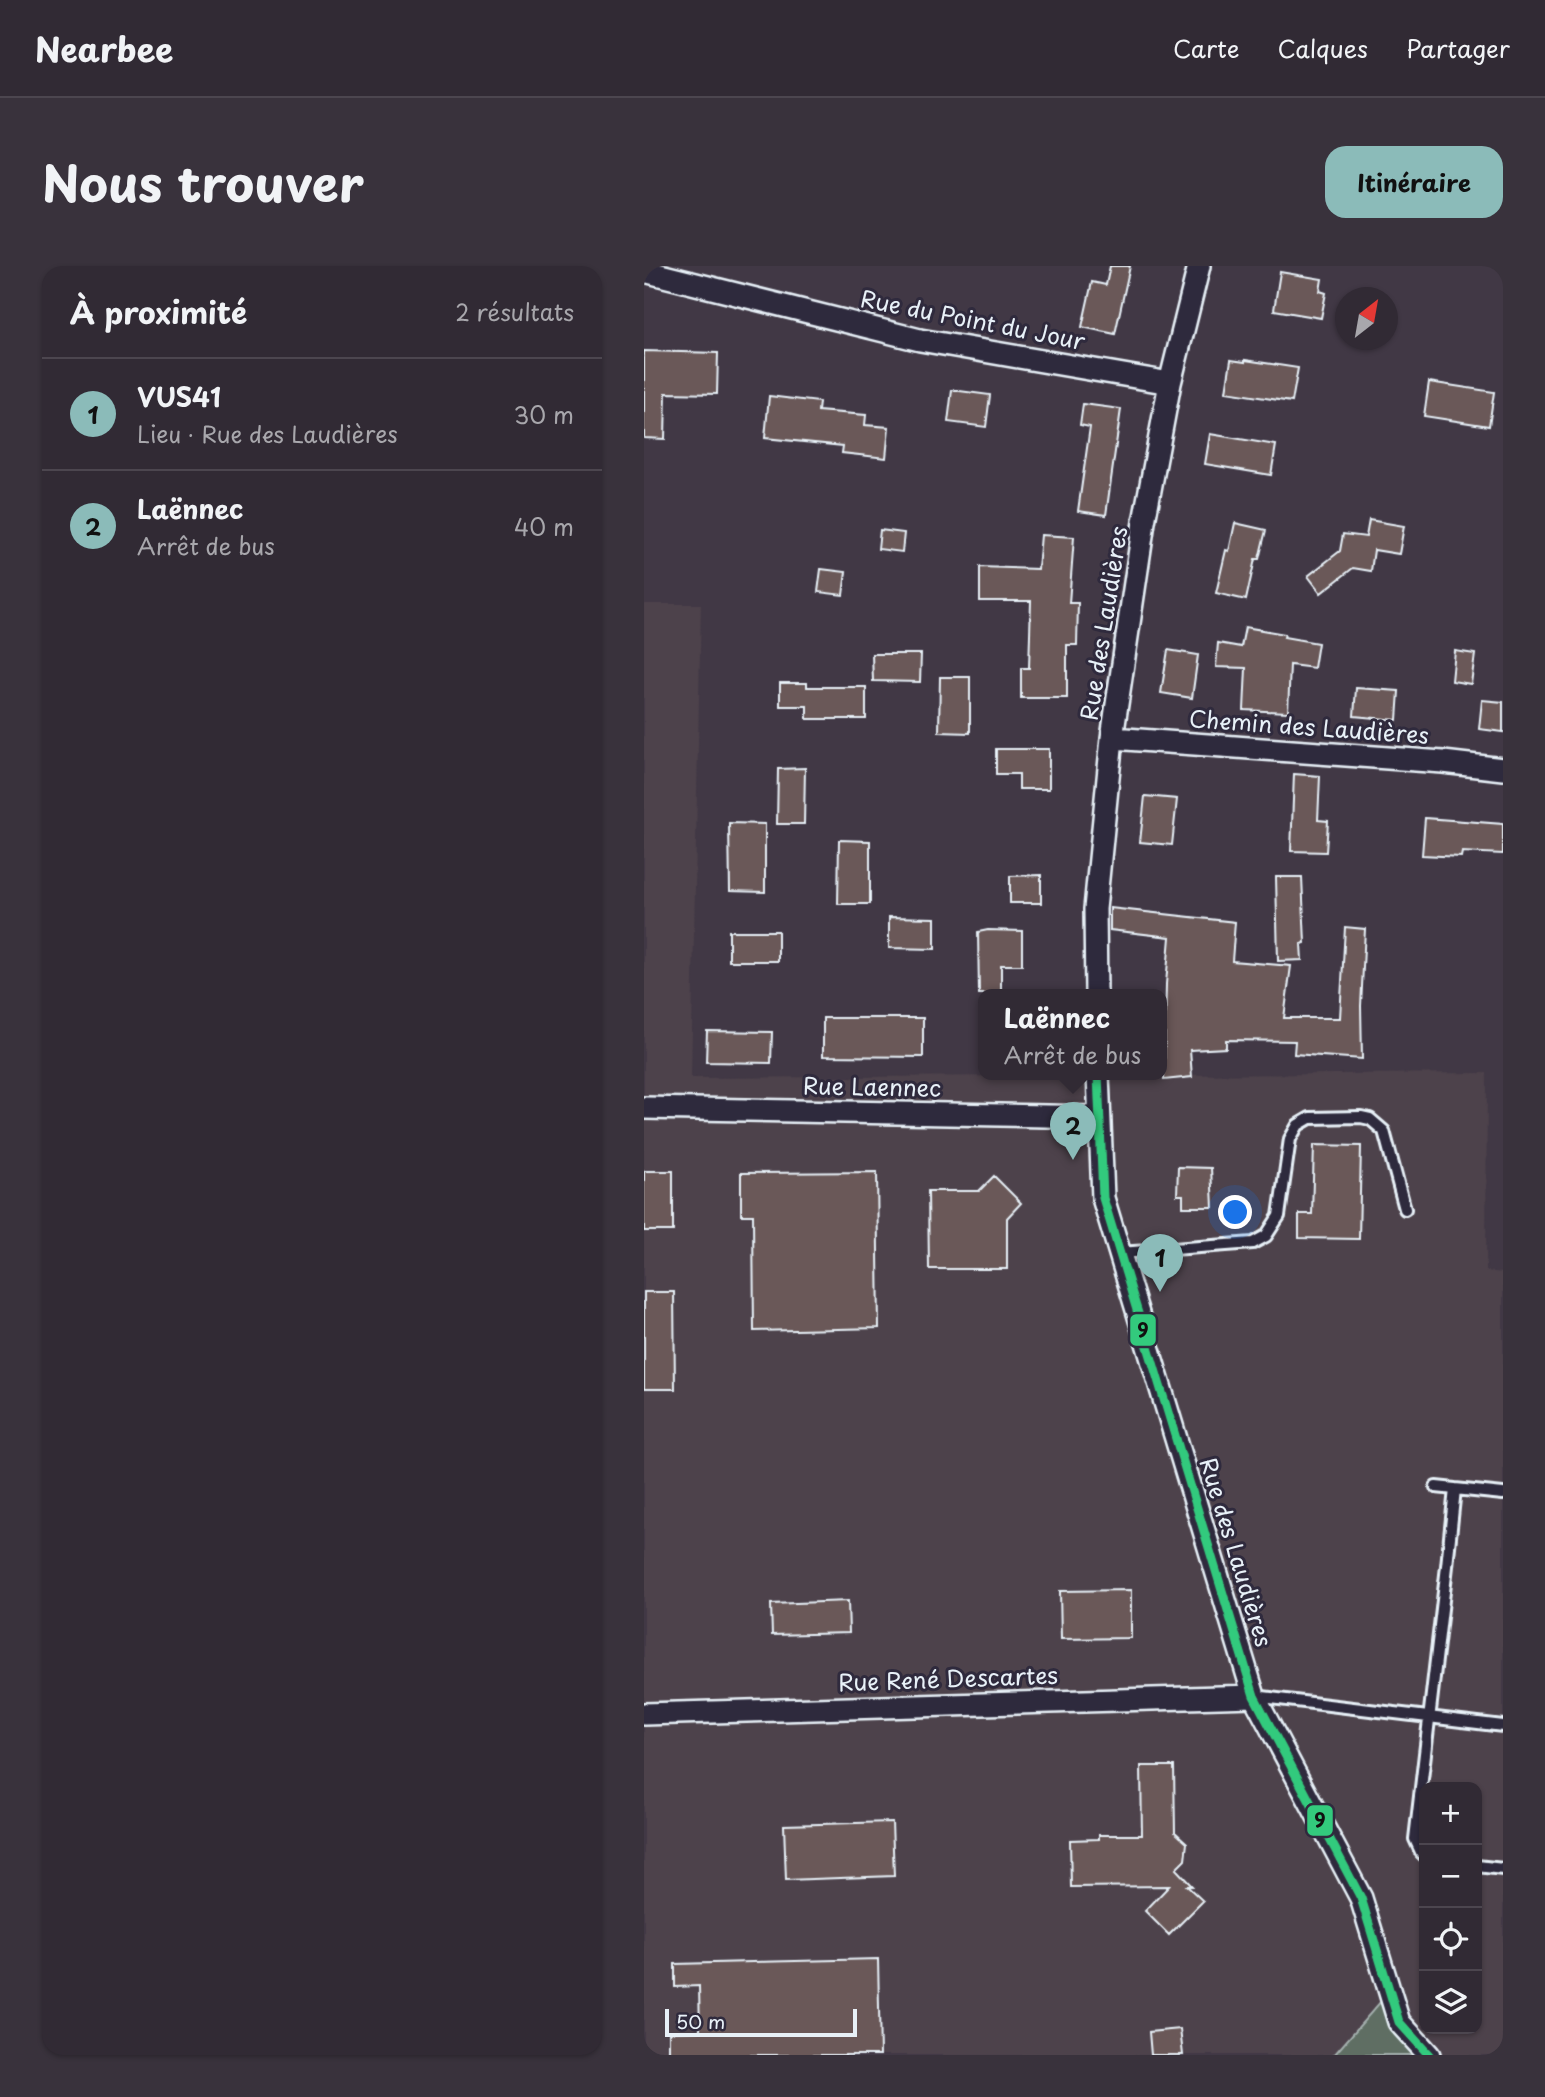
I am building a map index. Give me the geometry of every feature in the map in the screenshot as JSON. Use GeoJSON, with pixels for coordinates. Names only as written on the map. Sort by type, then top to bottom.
{"type":"FeatureCollection","features":[{"type":"Feature","properties":{"kind":"street","name":"Rue des Laudières"},"geometry":{"type":"LineString","coordinates":[[1096,989],[1096,909],[1112,738],[1144,522],[1170,383],[1199,266]]}},
{"type":"Feature","properties":{"kind":"street","name":"Rue du Point du Jour"},"geometry":{"type":"LineString","coordinates":[[644,271],[920,340],[1170,383]]}},
{"type":"Feature","properties":{"kind":"street","name":"Chemin des Laudières"},"geometry":{"type":"LineString","coordinates":[[1112,738],[1443,762],[1503,769]]}},
{"type":"Feature","properties":{"kind":"street","name":"Rue des Laudières"},"geometry":{"type":"LineString","coordinates":[[1098,1080],[1103,1198],[1254,1696],[1361,1898],[1399,2022],[1429,2055]]}},
{"type":"Feature","properties":{"kind":"street","name":"Rue Laennec"},"geometry":{"type":"LineString","coordinates":[[644,1108],[1100,1117]]}},
{"type":"Feature","properties":{"kind":"street","name":"Rue René Descartes"},"geometry":{"type":"LineString","coordinates":[[644,1714],[1254,1696]]}},
{"type":"Feature","properties":{"kind":"lane"},"geometry":{"type":"LineString","coordinates":[[1120,1253],[1253,1243],[1266,1236],[1279,1216],[1290,1139],[1298,1125],[1310,1118],[1361,1117],[1370,1119],[1384,1131],[1405,1209]]}},
{"type":"Feature","properties":{"kind":"lane"},"geometry":{"type":"LineString","coordinates":[[1436,1487],[1503,1494]]}},
{"type":"Feature","properties":{"kind":"lane"},"geometry":{"type":"LineString","coordinates":[[1419,1848],[1415,1839],[1455,1489]]}},
{"type":"Feature","properties":{"kind":"lane"},"geometry":{"type":"LineString","coordinates":[[1254,1696],[1503,1726]]}},
{"type":"Feature","properties":{"kind":"lane"},"geometry":{"type":"LineString","coordinates":[[1482,1867],[1503,1869]]}},
{"type":"Feature","properties":{"kind":"shaded area"},"geometry":{"type":"Polygon","coordinates":[[[644,604],[701,604],[691,1078],[978,1076],[978,1080],[1167,1080],[1167,1075],[1487,1073],[1486,1271],[1503,1273],[1503,2055],[1425,2055],[1382,2000],[1334,2055],[644,2055],[644,604]]]}},
{"type":"Feature","properties":{"kind":"green space"},"geometry":{"type":"Polygon","coordinates":[[[1382,2000],[1425,2055],[1334,2055],[1382,2000]]]}},
{"type":"Feature","properties":{"kind":"building"},"geometry":{"type":"Polygon","coordinates":[[[1110,266],[1130,266],[1115,334],[1082,327],[1092,282],[1106,285],[1110,266]]]}},
{"type":"Feature","properties":{"kind":"building"},"geometry":{"type":"Polygon","coordinates":[[[1280,272],[1322,279],[1320,291],[1326,293],[1321,318],[1274,310],[1280,272]]]}},
{"type":"Feature","properties":{"kind":"building"},"geometry":{"type":"Polygon","coordinates":[[[644,351],[718,353],[717,394],[666,393],[665,439],[644,438],[644,351]]]}},
{"type":"Feature","properties":{"kind":"building"},"geometry":{"type":"Polygon","coordinates":[[[1231,360],[1298,368],[1292,402],[1226,392],[1231,360]]]}},
{"type":"Feature","properties":{"kind":"building"},"geometry":{"type":"Polygon","coordinates":[[[1429,382],[1494,392],[1489,426],[1424,416],[1429,382]]]}},
{"type":"Feature","properties":{"kind":"building"},"geometry":{"type":"Polygon","coordinates":[[[952,390],[990,395],[986,427],[948,422],[952,390]]]}},
{"type":"Feature","properties":{"kind":"building"},"geometry":{"type":"Polygon","coordinates":[[[769,396],[819,402],[818,411],[866,415],[865,425],[889,427],[886,458],[842,453],[843,446],[765,438],[769,396]]]}},
{"type":"Feature","properties":{"kind":"building"},"geometry":{"type":"Polygon","coordinates":[[[1083,404],[1121,409],[1106,515],[1078,511],[1090,427],[1080,425],[1083,404]]]}},
{"type":"Feature","properties":{"kind":"building"},"geometry":{"type":"Polygon","coordinates":[[[1210,434],[1276,445],[1271,475],[1205,464],[1210,434]]]}},
{"type":"Feature","properties":{"kind":"building"},"geometry":{"type":"Polygon","coordinates":[[[1369,520],[1404,526],[1399,554],[1374,550],[1371,571],[1353,568],[1321,593],[1308,576],[1340,551],[1343,534],[1366,537],[1369,520]]]}},
{"type":"Feature","properties":{"kind":"building"},"geometry":{"type":"Polygon","coordinates":[[[1235,523],[1266,530],[1259,559],[1255,559],[1246,600],[1216,593],[1235,523]]]}},
{"type":"Feature","properties":{"kind":"building"},"geometry":{"type":"Polygon","coordinates":[[[880,530],[904,533],[902,552],[878,549],[880,530]]]}},
{"type":"Feature","properties":{"kind":"building"},"geometry":{"type":"Polygon","coordinates":[[[1041,535],[1074,537],[1069,603],[1078,603],[1077,645],[1067,645],[1067,698],[1021,698],[1021,668],[1029,668],[1031,601],[980,601],[980,567],[1038,569],[1041,535]]]}},
{"type":"Feature","properties":{"kind":"building"},"geometry":{"type":"Polygon","coordinates":[[[821,569],[846,572],[843,595],[818,592],[821,569]]]}},
{"type":"Feature","properties":{"kind":"building"},"geometry":{"type":"Polygon","coordinates":[[[1245,627],[1318,643],[1314,668],[1290,665],[1288,712],[1244,710],[1246,668],[1216,667],[1218,643],[1241,647],[1245,627]]]}},
{"type":"Feature","properties":{"kind":"building"},"geometry":{"type":"Polygon","coordinates":[[[1168,650],[1198,655],[1192,698],[1161,693],[1168,650]]]}},
{"type":"Feature","properties":{"kind":"building"},"geometry":{"type":"Polygon","coordinates":[[[1455,651],[1475,654],[1471,684],[1452,681],[1455,651]]]}},
{"type":"Feature","properties":{"kind":"building"},"geometry":{"type":"Polygon","coordinates":[[[872,654],[921,654],[920,682],[873,681],[872,654]]]}},
{"type":"Feature","properties":{"kind":"building"},"geometry":{"type":"Polygon","coordinates":[[[940,677],[970,677],[970,733],[939,732],[940,677]]]}},
{"type":"Feature","properties":{"kind":"building"},"geometry":{"type":"Polygon","coordinates":[[[780,683],[807,683],[807,687],[866,687],[866,719],[807,719],[807,706],[780,706],[780,683]]]}},
{"type":"Feature","properties":{"kind":"building"},"geometry":{"type":"Polygon","coordinates":[[[1356,688],[1399,691],[1397,720],[1354,716],[1356,688]]]}},
{"type":"Feature","properties":{"kind":"building"},"geometry":{"type":"Polygon","coordinates":[[[1482,700],[1503,702],[1503,732],[1479,729],[1482,700]]]}},
{"type":"Feature","properties":{"kind":"building"},"geometry":{"type":"Polygon","coordinates":[[[996,749],[1049,749],[1049,789],[1019,789],[1019,774],[996,774],[996,749]]]}},
{"type":"Feature","properties":{"kind":"building"},"geometry":{"type":"Polygon","coordinates":[[[805,768],[804,824],[777,824],[778,769],[805,768]]]}},
{"type":"Feature","properties":{"kind":"building"},"geometry":{"type":"Polygon","coordinates":[[[1294,774],[1320,776],[1318,820],[1328,821],[1326,852],[1291,851],[1294,774]]]}},
{"type":"Feature","properties":{"kind":"building"},"geometry":{"type":"Polygon","coordinates":[[[1145,796],[1177,799],[1172,845],[1140,842],[1145,796]]]}},
{"type":"Feature","properties":{"kind":"building"},"geometry":{"type":"Polygon","coordinates":[[[1425,818],[1503,824],[1503,854],[1462,852],[1461,857],[1422,855],[1425,818]]]}},
{"type":"Feature","properties":{"kind":"building"},"geometry":{"type":"Polygon","coordinates":[[[729,823],[765,824],[765,892],[730,891],[729,823]]]}},
{"type":"Feature","properties":{"kind":"building"},"geometry":{"type":"Polygon","coordinates":[[[839,840],[870,841],[870,904],[838,904],[839,840]]]}},
{"type":"Feature","properties":{"kind":"building"},"geometry":{"type":"Polygon","coordinates":[[[1041,875],[1041,903],[1010,903],[1010,876],[1041,875]]]}},
{"type":"Feature","properties":{"kind":"building"},"geometry":{"type":"Polygon","coordinates":[[[1276,877],[1302,877],[1305,943],[1301,944],[1302,960],[1278,961],[1276,877]]]}},
{"type":"Feature","properties":{"kind":"building"},"geometry":{"type":"Polygon","coordinates":[[[1110,908],[1235,922],[1232,961],[1291,966],[1284,1018],[1340,1018],[1345,927],[1365,929],[1361,1006],[1362,1059],[1294,1054],[1295,1041],[1226,1040],[1226,1048],[1190,1050],[1192,1077],[1167,1080],[1166,984],[1170,937],[1110,930],[1110,908]]]}},
{"type":"Feature","properties":{"kind":"building"},"geometry":{"type":"Polygon","coordinates":[[[889,917],[935,918],[935,949],[889,948],[889,917]]]}},
{"type":"Feature","properties":{"kind":"building"},"geometry":{"type":"Polygon","coordinates":[[[729,931],[778,931],[778,961],[729,961],[729,931]]]}},
{"type":"Feature","properties":{"kind":"building"},"geometry":{"type":"Polygon","coordinates":[[[1022,931],[1022,965],[1001,965],[1001,989],[979,989],[978,932],[1022,931]]]}},
{"type":"Feature","properties":{"kind":"building"},"geometry":{"type":"Polygon","coordinates":[[[823,1018],[923,1018],[923,1057],[823,1056],[823,1018]]]}},
{"type":"Feature","properties":{"kind":"building"},"geometry":{"type":"Polygon","coordinates":[[[707,1031],[772,1032],[771,1063],[706,1062],[707,1031]]]}},
{"type":"Feature","properties":{"kind":"building"},"geometry":{"type":"Polygon","coordinates":[[[1314,1145],[1361,1146],[1359,1239],[1299,1238],[1299,1214],[1312,1214],[1314,1145]]]}},
{"type":"Feature","properties":{"kind":"building"},"geometry":{"type":"Polygon","coordinates":[[[1178,1167],[1211,1168],[1213,1207],[1183,1207],[1183,1195],[1177,1195],[1178,1167]]]}},
{"type":"Feature","properties":{"kind":"building"},"geometry":{"type":"Polygon","coordinates":[[[644,1171],[673,1171],[673,1231],[644,1231],[644,1171]]]}},
{"type":"Feature","properties":{"kind":"building"},"geometry":{"type":"Polygon","coordinates":[[[877,1172],[879,1328],[754,1331],[753,1215],[741,1215],[741,1173],[877,1172]]]}},
{"type":"Feature","properties":{"kind":"building"},"geometry":{"type":"Polygon","coordinates":[[[994,1176],[1021,1203],[1007,1218],[1007,1269],[929,1269],[928,1191],[979,1191],[994,1176]]]}},
{"type":"Feature","properties":{"kind":"building"},"geometry":{"type":"Polygon","coordinates":[[[644,1292],[674,1292],[675,1389],[644,1389],[644,1292]]]}},
{"type":"Feature","properties":{"kind":"building"},"geometry":{"type":"Polygon","coordinates":[[[1131,1590],[1131,1638],[1061,1639],[1060,1591],[1131,1590]]]}},
{"type":"Feature","properties":{"kind":"building"},"geometry":{"type":"Polygon","coordinates":[[[848,1601],[849,1633],[772,1635],[771,1604],[848,1601]]]}},
{"type":"Feature","properties":{"kind":"building"},"geometry":{"type":"Polygon","coordinates":[[[1141,1766],[1174,1766],[1175,1832],[1187,1843],[1185,1860],[1176,1869],[1192,1886],[1187,1886],[1203,1901],[1169,1935],[1145,1911],[1169,1886],[1071,1887],[1070,1840],[1099,1839],[1099,1835],[1142,1835],[1141,1766]]]}},
{"type":"Feature","properties":{"kind":"building"},"geometry":{"type":"Polygon","coordinates":[[[892,1822],[894,1876],[786,1880],[784,1825],[892,1822]]]}},
{"type":"Feature","properties":{"kind":"building"},"geometry":{"type":"Polygon","coordinates":[[[878,1959],[880,2055],[669,2055],[669,2032],[700,2031],[699,1986],[675,1987],[675,1964],[878,1959]]]}},
{"type":"Feature","properties":{"kind":"building"},"geometry":{"type":"Polygon","coordinates":[[[1180,2029],[1183,2055],[1151,2055],[1149,2032],[1180,2029]]]}},
{"type":"Feature","properties":{"kind":"transit line","name":"9"},"geometry":{"type":"LineString","coordinates":[[1098,1080],[1103,1198],[1254,1696],[1361,1898],[1399,2022],[1429,2055]]}},
{"type":"Feature","properties":{"kind":"place","name":"Laënnec"},"geometry":{"type":"Point","coordinates":[1073,1160]}},
{"type":"Feature","properties":{"kind":"place","name":"VUS41"},"geometry":{"type":"Point","coordinates":[1160,1292]}}]}
